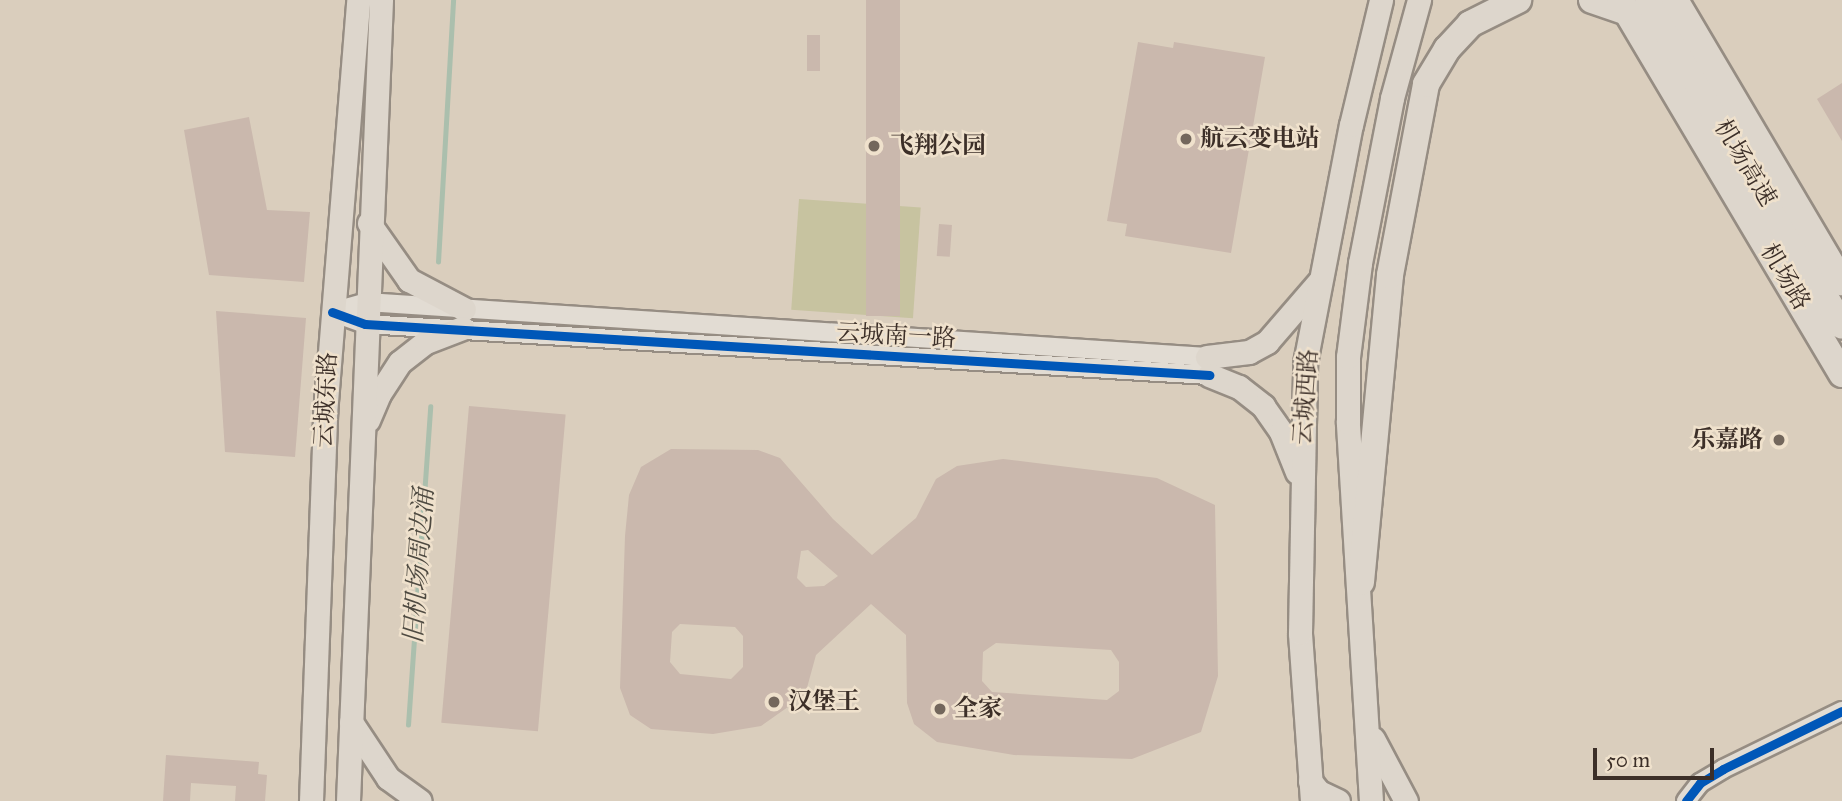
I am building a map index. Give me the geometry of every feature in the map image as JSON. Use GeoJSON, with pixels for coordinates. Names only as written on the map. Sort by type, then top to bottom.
{"type":"FeatureCollection","features":[{"type":"Feature","properties":{"kind":"highway"},"geometry":{"type":"LineString","coordinates":[[1361,582],[1390,275],[1426,84],[1447,48],[1470,24],[1518,0]]}},
{"type":"Feature","properties":{"kind":"highway"},"geometry":{"type":"LineString","coordinates":[[1592,0],[1632,4]]}},
{"type":"Feature","properties":{"kind":"highway","name":"机场路"},"geometry":{"type":"LineString","coordinates":[[1675,0],[1842,282]]}},
{"type":"Feature","properties":{"kind":"highway","name":"机场高速"},"geometry":{"type":"LineString","coordinates":[[1632,4],[1842,326]]}},
{"type":"Feature","properties":{"kind":"highway","name":"机场路"},"geometry":{"type":"LineString","coordinates":[[1632,4],[1842,374]]}},
{"type":"Feature","properties":{"kind":"main road","name":"云城东路"},"geometry":{"type":"LineString","coordinates":[[311,801],[325,414],[358,0]]}},
{"type":"Feature","properties":{"kind":"main road","name":"云城东路"},"geometry":{"type":"LineString","coordinates":[[348,801],[369,223],[381,0]]}},
{"type":"Feature","properties":{"kind":"main road","name":"云城西路"},"geometry":{"type":"LineString","coordinates":[[1307,794],[1300,633],[1300,482],[1305,363],[1320,281],[1381,0]]}},
{"type":"Feature","properties":{"kind":"main road","name":"云城西路"},"geometry":{"type":"LineString","coordinates":[[1371,792],[1361,582],[1348,422],[1348,357],[1360,263],[1389,112],[1419,0]]}},
{"type":"Feature","properties":{"kind":"main road"},"geometry":{"type":"LineString","coordinates":[[362,447],[371,410],[401,362],[426,342],[463,319],[409,279],[369,223]]}},
{"type":"Feature","properties":{"kind":"main road"},"geometry":{"type":"LineString","coordinates":[[1208,366],[1267,342],[1320,281]]}},
{"type":"Feature","properties":{"kind":"main road"},"geometry":{"type":"LineString","coordinates":[[1208,366],[1263,406],[1281,432],[1300,482]]}},
{"type":"Feature","properties":{"kind":"main road"},"geometry":{"type":"LineString","coordinates":[[325,414],[343,398],[362,413]]}},
{"type":"Feature","properties":{"kind":"main road"},"geometry":{"type":"LineString","coordinates":[[351,722],[388,778],[420,801]]}},
{"type":"Feature","properties":{"kind":"main road"},"geometry":{"type":"LineString","coordinates":[[1368,729],[1406,801]]}},
{"type":"Feature","properties":{"kind":"main road"},"geometry":{"type":"LineString","coordinates":[[1307,794],[1319,792],[1338,801]]}},
{"type":"Feature","properties":{"kind":"main road"},"geometry":{"type":"LineString","coordinates":[[1351,801],[1371,792]]}},
{"type":"Feature","properties":{"kind":"street","name":"云城南一路"},"geometry":{"type":"LineString","coordinates":[[332,312],[1208,366]]}},
{"type":"Feature","properties":{"kind":"street","name":"云城南一路"},"geometry":{"type":"LineString","coordinates":[[463,319],[580,335],[1208,366]]}},
{"type":"Feature","properties":{"kind":"street"},"geometry":{"type":"LineString","coordinates":[[1686,801],[1700,783],[1724,769],[1842,711]]}},
{"type":"Feature","properties":{"kind":"shaded area","name":"飞翔公园"},"geometry":{"type":"Polygon","coordinates":[[[799,199],[921,208],[913,318],[791,310],[799,199]]]}},
{"type":"Feature","properties":{"kind":"building","name":"飞翔公园"},"geometry":{"type":"Polygon","coordinates":[[[866,0],[900,0],[900,316],[866,316],[866,0]]]}},
{"type":"Feature","properties":{"kind":"building"},"geometry":{"type":"Polygon","coordinates":[[[807,35],[820,35],[820,71],[807,71],[807,35]]]}},
{"type":"Feature","properties":{"kind":"building","name":"航云变电站"},"geometry":{"type":"Polygon","coordinates":[[[1138,42],[1173,48],[1174,42],[1265,57],[1231,253],[1125,236],[1127,224],[1107,221],[1138,42]]]}},
{"type":"Feature","properties":{"kind":"building"},"geometry":{"type":"Polygon","coordinates":[[[1842,83],[1842,141],[1817,99],[1842,83]]]}},
{"type":"Feature","properties":{"kind":"building"},"geometry":{"type":"Polygon","coordinates":[[[249,117],[267,210],[310,212],[304,282],[209,275],[184,130],[249,117]]]}},
{"type":"Feature","properties":{"kind":"building"},"geometry":{"type":"Polygon","coordinates":[[[939,224],[952,225],[950,257],[937,256],[939,224]]]}},
{"type":"Feature","properties":{"kind":"building"},"geometry":{"type":"Polygon","coordinates":[[[216,311],[306,318],[295,457],[225,452],[216,311]]]}},
{"type":"Feature","properties":{"kind":"building"},"geometry":{"type":"Polygon","coordinates":[[[469,406],[566,414],[538,731],[441,723],[469,406]]]}},
{"type":"Feature","properties":{"kind":"building"},"geometry":{"type":"Polygon","coordinates":[[[671,449],[758,450],[780,458],[833,519],[872,555],[916,518],[936,479],[957,466],[1003,459],[1157,478],[1215,505],[1218,676],[1201,732],[1132,759],[1014,755],[937,742],[914,724],[907,703],[906,635],[871,604],[816,655],[805,695],[761,726],[713,734],[651,729],[630,715],[620,688],[625,536],[629,495],[641,467],[671,449]],[[808,550],[801,551],[797,578],[806,587],[824,586],[838,576],[808,550]],[[680,624],[672,632],[670,662],[680,674],[731,679],[743,667],[743,636],[735,627],[680,624]],[[996,643],[983,652],[982,681],[992,692],[1107,700],[1119,691],[1119,662],[1111,650],[996,643]]]}},
{"type":"Feature","properties":{"kind":"building"},"geometry":{"type":"Polygon","coordinates":[[[166,755],[259,762],[258,774],[267,775],[265,801],[235,801],[236,786],[191,783],[190,801],[163,801],[166,755]]]}},
{"type":"Feature","properties":{"kind":"waterway","name":"旧机场周边涌"},"geometry":{"type":"LineString","coordinates":[[438,262],[453,0]]}},
{"type":"Feature","properties":{"kind":"waterway","name":"旧机场周边涌"},"geometry":{"type":"LineString","coordinates":[[408,725],[430,407]]}},
{"type":"Feature","properties":{"kind":"cycle path"},"geometry":{"type":"LineString","coordinates":[[332,312],[365,324],[1209,375]]}},
{"type":"Feature","properties":{"kind":"cycle path"},"geometry":{"type":"LineString","coordinates":[[1686,801],[1700,783],[1723,769],[1842,711]]}},
{"type":"Feature","properties":{"kind":"place","name":"航云变电站"},"geometry":{"type":"Point","coordinates":[1186,139]}},
{"type":"Feature","properties":{"kind":"place","name":"飞翔公园"},"geometry":{"type":"Point","coordinates":[874,146]}},
{"type":"Feature","properties":{"kind":"place","name":"乐嘉路"},"geometry":{"type":"Point","coordinates":[1779,440]}},
{"type":"Feature","properties":{"kind":"place","name":"汉堡王"},"geometry":{"type":"Point","coordinates":[774,702]}},
{"type":"Feature","properties":{"kind":"place","name":"全家"},"geometry":{"type":"Point","coordinates":[940,709]}}]}
